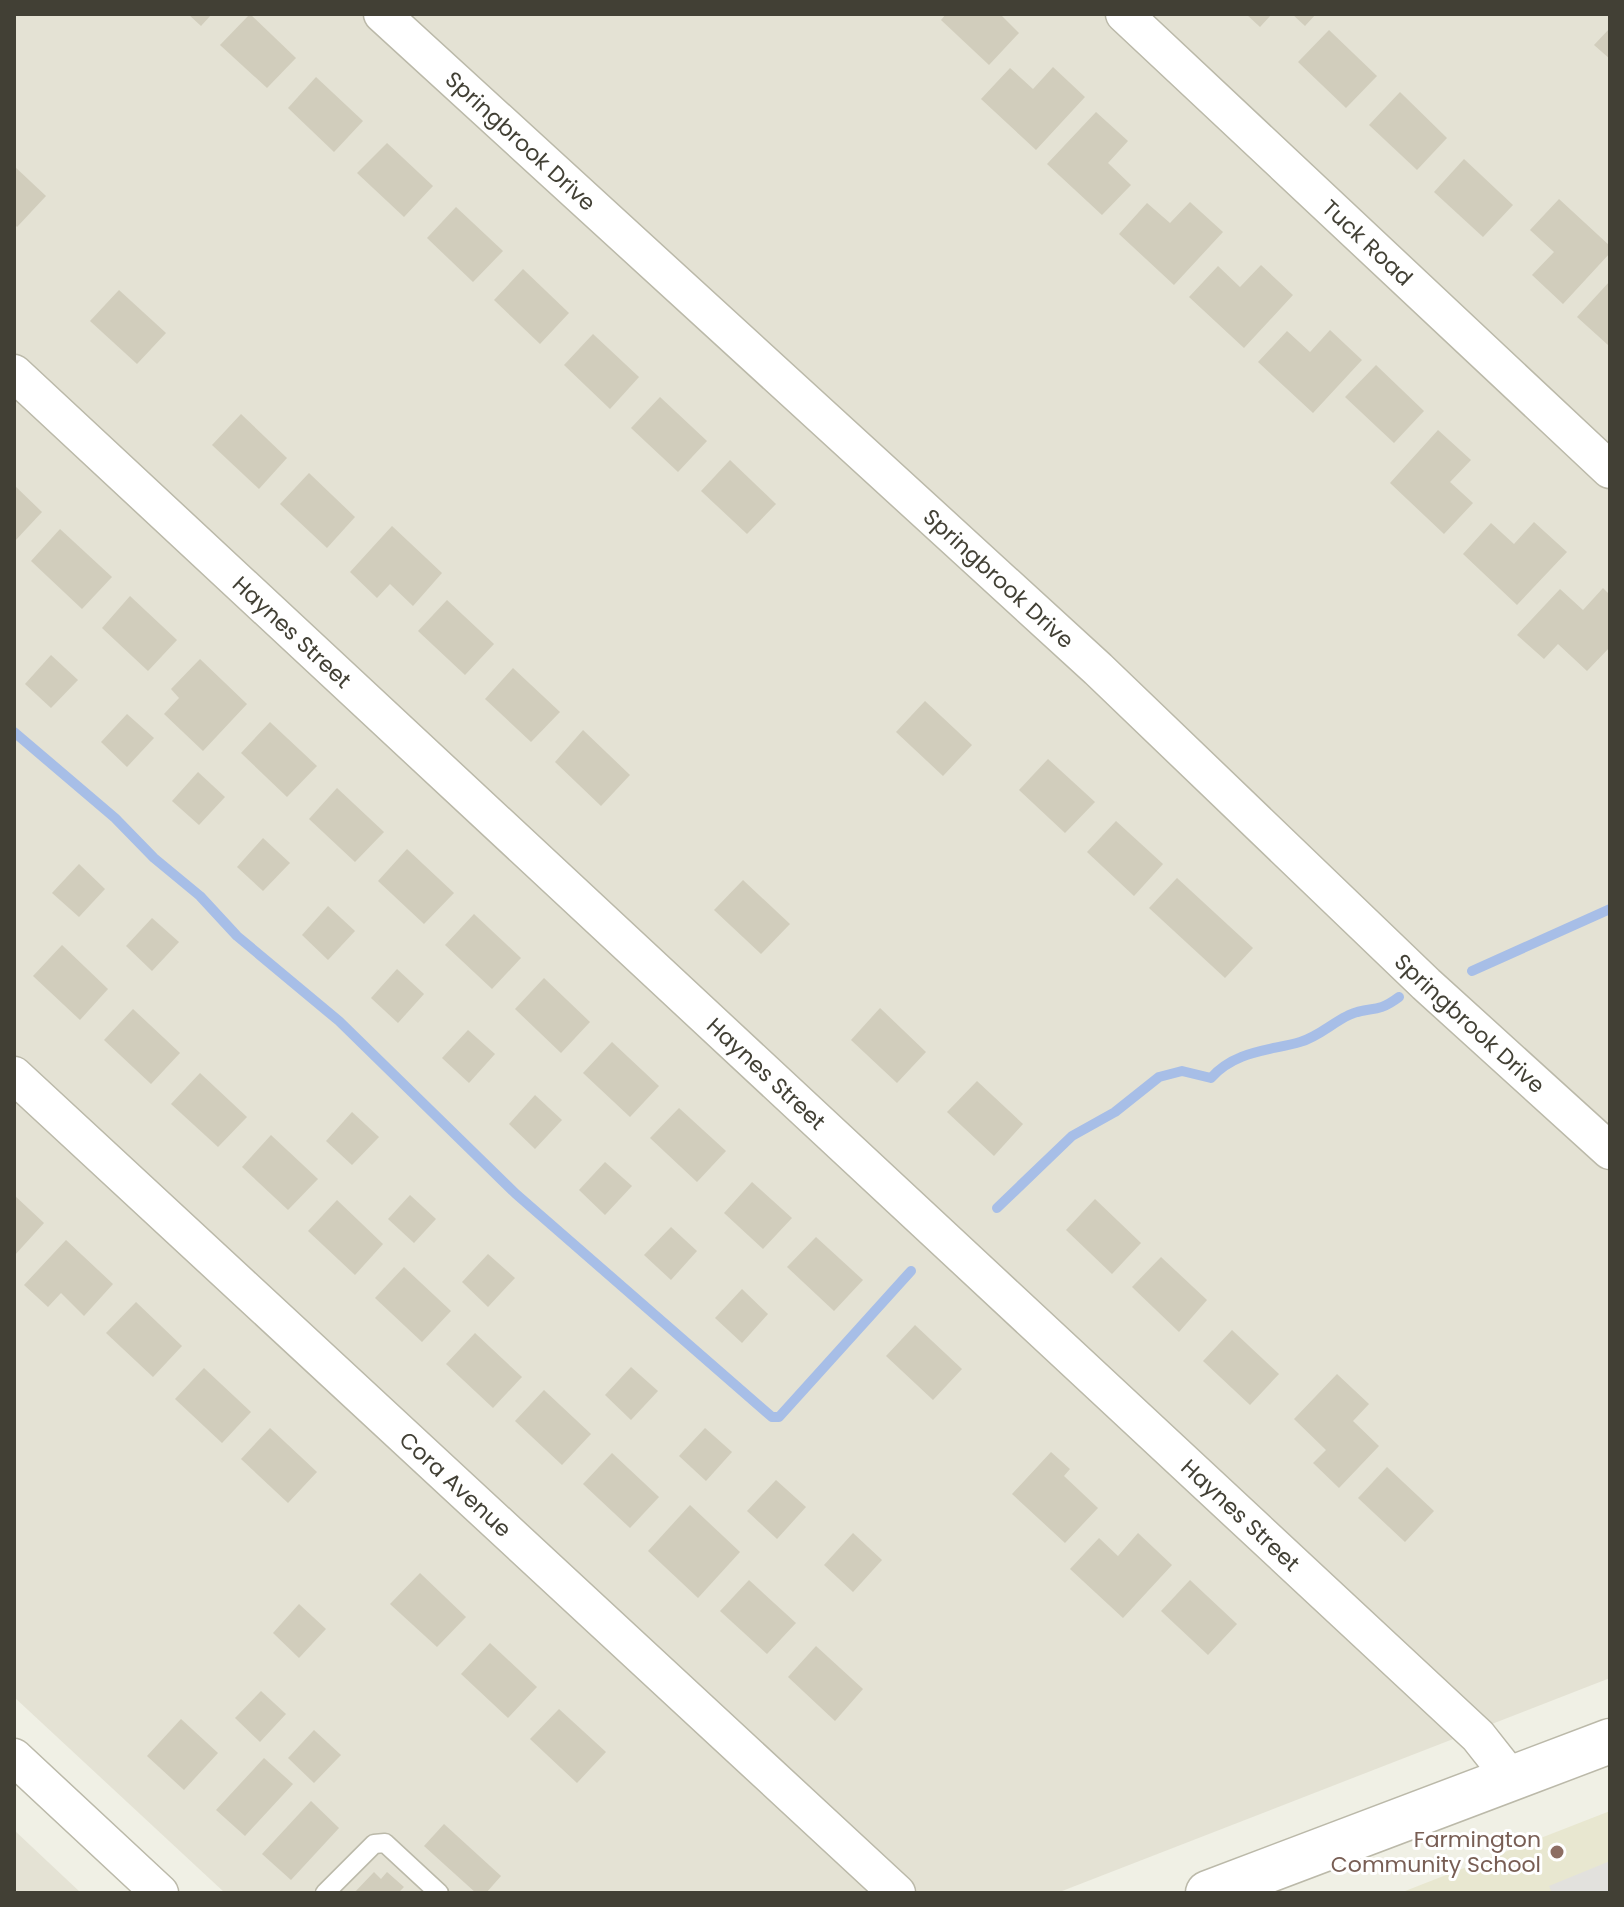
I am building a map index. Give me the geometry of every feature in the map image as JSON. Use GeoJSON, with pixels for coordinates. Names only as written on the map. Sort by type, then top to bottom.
{"type":"FeatureCollection","features":[{"type":"Feature","properties":{"kind":"street","name":"Springbrook Drive"},"geometry":{"type":"LineString","coordinates":[[382,14],[1098,669],[1415,973],[1610,1151]]}},
{"type":"Feature","properties":{"kind":"street","name":"Tuck Road"},"geometry":{"type":"LineString","coordinates":[[1124,14],[1610,470]]}},
{"type":"Feature","properties":{"kind":"street","name":"Haynes Street"},"geometry":{"type":"LineString","coordinates":[[14,373],[1478,1736],[1512,1779]]}},
{"type":"Feature","properties":{"kind":"street","name":"Cora Avenue"},"geometry":{"type":"LineString","coordinates":[[14,1075],[897,1893]]}},
{"type":"Feature","properties":{"kind":"street"},"geometry":{"type":"LineString","coordinates":[[1208,1893],[1610,1741]]}},
{"type":"Feature","properties":{"kind":"street"},"geometry":{"type":"LineString","coordinates":[[14,1757],[160,1893]]}},
{"type":"Feature","properties":{"kind":"lane"},"geometry":{"type":"LineString","coordinates":[[325,1893],[374,1844],[385,1843],[439,1893]]}},
{"type":"Feature","properties":{"kind":"shaded area"},"geometry":{"type":"Polygon","coordinates":[[[14,14],[1610,14],[1610,1678],[1057,1893],[225,1893],[14,1697],[14,14]]]}},
{"type":"Feature","properties":{"kind":"shaded area","name":"Farmington Community School"},"geometry":{"type":"Polygon","coordinates":[[[1610,1811],[1610,1893],[1400,1893],[1610,1811]]]}},
{"type":"Feature","properties":{"kind":"shaded area"},"geometry":{"type":"Polygon","coordinates":[[[14,1830],[81,1893],[14,1893],[14,1830]]]}},
{"type":"Feature","properties":{"kind":"shaded area"},"geometry":{"type":"Polygon","coordinates":[[[1610,1861],[1610,1893],[1552,1893],[1549,1886],[1610,1861]]]}},
{"type":"Feature","properties":{"kind":"building"},"geometry":{"type":"Polygon","coordinates":[[[188,14],[212,14],[201,26],[188,14]]]}},
{"type":"Feature","properties":{"kind":"building"},"geometry":{"type":"Polygon","coordinates":[[[250,14],[296,58],[267,88],[220,45],[250,14]]]}},
{"type":"Feature","properties":{"kind":"building"},"geometry":{"type":"Polygon","coordinates":[[[946,14],[1000,14],[1019,33],[989,65],[941,20],[946,14]]]}},
{"type":"Feature","properties":{"kind":"building"},"geometry":{"type":"Polygon","coordinates":[[[1246,14],[1272,14],[1260,27],[1246,14]]]}},
{"type":"Feature","properties":{"kind":"building"},"geometry":{"type":"Polygon","coordinates":[[[1292,14],[1316,14],[1305,26],[1292,14]]]}},
{"type":"Feature","properties":{"kind":"building"},"geometry":{"type":"Polygon","coordinates":[[[1610,28],[1610,59],[1594,45],[1610,28]]]}},
{"type":"Feature","properties":{"kind":"building"},"geometry":{"type":"Polygon","coordinates":[[[1329,30],[1377,76],[1346,108],[1298,62],[1329,30]]]}},
{"type":"Feature","properties":{"kind":"building"},"geometry":{"type":"Polygon","coordinates":[[[1053,67],[1085,97],[1036,150],[981,99],[1010,68],[1033,89],[1053,67]]]}},
{"type":"Feature","properties":{"kind":"building"},"geometry":{"type":"Polygon","coordinates":[[[316,77],[363,121],[334,152],[288,108],[316,77]]]}},
{"type":"Feature","properties":{"kind":"building"},"geometry":{"type":"Polygon","coordinates":[[[1400,92],[1447,138],[1417,170],[1369,125],[1400,92]]]}},
{"type":"Feature","properties":{"kind":"building"},"geometry":{"type":"Polygon","coordinates":[[[1096,112],[1128,141],[1108,163],[1131,185],[1102,215],[1047,164],[1096,112]]]}},
{"type":"Feature","properties":{"kind":"building"},"geometry":{"type":"Polygon","coordinates":[[[387,143],[433,186],[404,217],[357,173],[387,143]]]}},
{"type":"Feature","properties":{"kind":"building"},"geometry":{"type":"Polygon","coordinates":[[[1464,159],[1513,205],[1483,237],[1434,192],[1464,159]]]}},
{"type":"Feature","properties":{"kind":"building"},"geometry":{"type":"Polygon","coordinates":[[[14,166],[46,196],[17,227],[14,224],[14,166]]]}},
{"type":"Feature","properties":{"kind":"building"},"geometry":{"type":"Polygon","coordinates":[[[1559,199],[1610,246],[1610,253],[1563,304],[1532,275],[1554,252],[1530,230],[1559,199]]]}},
{"type":"Feature","properties":{"kind":"building"},"geometry":{"type":"Polygon","coordinates":[[[1190,202],[1223,232],[1174,285],[1119,234],[1147,203],[1170,223],[1190,202]]]}},
{"type":"Feature","properties":{"kind":"building"},"geometry":{"type":"Polygon","coordinates":[[[456,207],[503,251],[473,282],[427,238],[456,207]]]}},
{"type":"Feature","properties":{"kind":"building"},"geometry":{"type":"Polygon","coordinates":[[[1261,265],[1293,295],[1244,348],[1189,297],[1218,266],[1240,287],[1261,265]]]}},
{"type":"Feature","properties":{"kind":"building"},"geometry":{"type":"Polygon","coordinates":[[[523,269],[569,313],[540,344],[494,300],[523,269]]]}},
{"type":"Feature","properties":{"kind":"building"},"geometry":{"type":"Polygon","coordinates":[[[1610,281],[1610,343],[1608,345],[1577,317],[1610,281]]]}},
{"type":"Feature","properties":{"kind":"building"},"geometry":{"type":"Polygon","coordinates":[[[119,290],[166,333],[137,364],[90,321],[119,290]]]}},
{"type":"Feature","properties":{"kind":"building"},"geometry":{"type":"Polygon","coordinates":[[[1330,330],[1362,360],[1313,413],[1258,362],[1287,331],[1310,352],[1330,330]]]}},
{"type":"Feature","properties":{"kind":"building"},"geometry":{"type":"Polygon","coordinates":[[[593,334],[639,377],[610,409],[564,365],[593,334]]]}},
{"type":"Feature","properties":{"kind":"building"},"geometry":{"type":"Polygon","coordinates":[[[1376,365],[1424,411],[1394,443],[1345,397],[1376,365]]]}},
{"type":"Feature","properties":{"kind":"building"},"geometry":{"type":"Polygon","coordinates":[[[660,397],[707,441],[678,472],[631,428],[660,397]]]}},
{"type":"Feature","properties":{"kind":"building"},"geometry":{"type":"Polygon","coordinates":[[[241,414],[287,458],[259,489],[212,445],[241,414]]]}},
{"type":"Feature","properties":{"kind":"building"},"geometry":{"type":"Polygon","coordinates":[[[1438,430],[1471,460],[1450,482],[1473,503],[1444,534],[1390,483],[1438,430]]]}},
{"type":"Feature","properties":{"kind":"building"},"geometry":{"type":"Polygon","coordinates":[[[730,460],[776,504],[747,534],[701,491],[730,460]]]}},
{"type":"Feature","properties":{"kind":"building"},"geometry":{"type":"Polygon","coordinates":[[[309,473],[355,517],[327,548],[280,504],[309,473]]]}},
{"type":"Feature","properties":{"kind":"building"},"geometry":{"type":"Polygon","coordinates":[[[14,485],[42,512],[14,542],[14,485]]]}},
{"type":"Feature","properties":{"kind":"building"},"geometry":{"type":"Polygon","coordinates":[[[1534,522],[1567,552],[1517,605],[1463,554],[1491,523],[1514,544],[1534,522]]]}},
{"type":"Feature","properties":{"kind":"building"},"geometry":{"type":"Polygon","coordinates":[[[392,526],[442,573],[413,606],[390,584],[377,598],[350,572],[392,526]]]}},
{"type":"Feature","properties":{"kind":"building"},"geometry":{"type":"Polygon","coordinates":[[[60,529],[112,577],[82,609],[31,561],[60,529]]]}},
{"type":"Feature","properties":{"kind":"building"},"geometry":{"type":"Polygon","coordinates":[[[1603,588],[1610,595],[1610,647],[1587,671],[1558,644],[1544,659],[1517,635],[1560,589],[1583,610],[1603,588]]]}},
{"type":"Feature","properties":{"kind":"building"},"geometry":{"type":"Polygon","coordinates":[[[130,596],[177,640],[148,671],[102,628],[130,596]]]}},
{"type":"Feature","properties":{"kind":"building"},"geometry":{"type":"Polygon","coordinates":[[[447,600],[494,644],[465,675],[418,631],[447,600]]]}},
{"type":"Feature","properties":{"kind":"building"},"geometry":{"type":"Polygon","coordinates":[[[51,655],[78,680],[51,708],[25,684],[51,655]]]}},
{"type":"Feature","properties":{"kind":"building"},"geometry":{"type":"Polygon","coordinates":[[[200,659],[247,704],[203,751],[164,714],[179,698],[171,689],[200,659]]]}},
{"type":"Feature","properties":{"kind":"building"},"geometry":{"type":"Polygon","coordinates":[[[513,668],[560,712],[531,742],[485,699],[513,668]]]}},
{"type":"Feature","properties":{"kind":"building"},"geometry":{"type":"Polygon","coordinates":[[[925,701],[972,745],[943,776],[896,732],[925,701]]]}},
{"type":"Feature","properties":{"kind":"building"},"geometry":{"type":"Polygon","coordinates":[[[127,714],[154,738],[127,767],[101,742],[127,714]]]}},
{"type":"Feature","properties":{"kind":"building"},"geometry":{"type":"Polygon","coordinates":[[[270,722],[317,766],[287,797],[241,753],[270,722]]]}},
{"type":"Feature","properties":{"kind":"building"},"geometry":{"type":"Polygon","coordinates":[[[583,730],[630,775],[601,806],[555,762],[583,730]]]}},
{"type":"Feature","properties":{"kind":"building"},"geometry":{"type":"Polygon","coordinates":[[[1048,759],[1095,802],[1065,833],[1019,790],[1048,759]]]}},
{"type":"Feature","properties":{"kind":"building"},"geometry":{"type":"Polygon","coordinates":[[[198,772],[225,797],[199,825],[172,801],[198,772]]]}},
{"type":"Feature","properties":{"kind":"building"},"geometry":{"type":"Polygon","coordinates":[[[337,788],[384,832],[355,862],[309,819],[337,788]]]}},
{"type":"Feature","properties":{"kind":"building"},"geometry":{"type":"Polygon","coordinates":[[[1116,821],[1163,864],[1134,896],[1087,852],[1116,821]]]}},
{"type":"Feature","properties":{"kind":"building"},"geometry":{"type":"Polygon","coordinates":[[[263,838],[290,863],[263,891],[237,867],[263,838]]]}},
{"type":"Feature","properties":{"kind":"building"},"geometry":{"type":"Polygon","coordinates":[[[407,849],[454,893],[424,924],[378,881],[407,849]]]}},
{"type":"Feature","properties":{"kind":"building"},"geometry":{"type":"Polygon","coordinates":[[[79,864],[105,889],[79,917],[52,893],[79,864]]]}},
{"type":"Feature","properties":{"kind":"building"},"geometry":{"type":"Polygon","coordinates":[[[1177,878],[1253,948],[1225,978],[1149,908],[1177,878]]]}},
{"type":"Feature","properties":{"kind":"building"},"geometry":{"type":"Polygon","coordinates":[[[743,880],[790,924],[761,954],[714,910],[743,880]]]}},
{"type":"Feature","properties":{"kind":"building"},"geometry":{"type":"Polygon","coordinates":[[[328,906],[355,931],[328,960],[302,935],[328,906]]]}},
{"type":"Feature","properties":{"kind":"building"},"geometry":{"type":"Polygon","coordinates":[[[474,914],[521,958],[492,989],[445,945],[474,914]]]}},
{"type":"Feature","properties":{"kind":"building"},"geometry":{"type":"Polygon","coordinates":[[[152,918],[179,942],[152,971],[126,946],[152,918]]]}},
{"type":"Feature","properties":{"kind":"building"},"geometry":{"type":"Polygon","coordinates":[[[62,945],[108,989],[80,1020],[33,976],[62,945]]]}},
{"type":"Feature","properties":{"kind":"building"},"geometry":{"type":"Polygon","coordinates":[[[397,969],[424,994],[398,1023],[371,998],[397,969]]]}},
{"type":"Feature","properties":{"kind":"building"},"geometry":{"type":"Polygon","coordinates":[[[544,978],[590,1022],[561,1053],[515,1009],[544,978]]]}},
{"type":"Feature","properties":{"kind":"building"},"geometry":{"type":"Polygon","coordinates":[[[880,1008],[926,1052],[897,1083],[851,1040],[880,1008]]]}},
{"type":"Feature","properties":{"kind":"building"},"geometry":{"type":"Polygon","coordinates":[[[133,1009],[180,1053],[151,1084],[104,1040],[133,1009]]]}},
{"type":"Feature","properties":{"kind":"building"},"geometry":{"type":"Polygon","coordinates":[[[468,1030],[495,1054],[469,1083],[442,1058],[468,1030]]]}},
{"type":"Feature","properties":{"kind":"building"},"geometry":{"type":"Polygon","coordinates":[[[612,1042],[659,1086],[630,1117],[583,1073],[612,1042]]]}},
{"type":"Feature","properties":{"kind":"building"},"geometry":{"type":"Polygon","coordinates":[[[200,1073],[247,1117],[218,1147],[171,1104],[200,1073]]]}},
{"type":"Feature","properties":{"kind":"building"},"geometry":{"type":"Polygon","coordinates":[[[977,1081],[1023,1124],[994,1156],[947,1112],[977,1081]]]}},
{"type":"Feature","properties":{"kind":"building"},"geometry":{"type":"Polygon","coordinates":[[[535,1095],[562,1120],[535,1149],[509,1124],[535,1095]]]}},
{"type":"Feature","properties":{"kind":"building"},"geometry":{"type":"Polygon","coordinates":[[[679,1108],[726,1151],[697,1182],[650,1138],[679,1108]]]}},
{"type":"Feature","properties":{"kind":"building"},"geometry":{"type":"Polygon","coordinates":[[[352,1112],[379,1137],[352,1165],[326,1141],[352,1112]]]}},
{"type":"Feature","properties":{"kind":"building"},"geometry":{"type":"Polygon","coordinates":[[[271,1135],[318,1179],[288,1210],[242,1167],[271,1135]]]}},
{"type":"Feature","properties":{"kind":"building"},"geometry":{"type":"Polygon","coordinates":[[[605,1162],[632,1186],[605,1215],[579,1190],[605,1162]]]}},
{"type":"Feature","properties":{"kind":"building"},"geometry":{"type":"Polygon","coordinates":[[[752,1182],[792,1218],[763,1249],[724,1213],[752,1182]]]}},
{"type":"Feature","properties":{"kind":"building"},"geometry":{"type":"Polygon","coordinates":[[[14,1195],[44,1223],[14,1256],[14,1195]]]}},
{"type":"Feature","properties":{"kind":"building"},"geometry":{"type":"Polygon","coordinates":[[[410,1195],[436,1219],[414,1243],[388,1219],[410,1195]]]}},
{"type":"Feature","properties":{"kind":"building"},"geometry":{"type":"Polygon","coordinates":[[[1095,1199],[1141,1243],[1112,1274],[1066,1230],[1095,1199]]]}},
{"type":"Feature","properties":{"kind":"building"},"geometry":{"type":"Polygon","coordinates":[[[337,1200],[383,1244],[355,1275],[308,1231],[337,1200]]]}},
{"type":"Feature","properties":{"kind":"building"},"geometry":{"type":"Polygon","coordinates":[[[671,1227],[697,1251],[671,1280],[644,1255],[671,1227]]]}},
{"type":"Feature","properties":{"kind":"building"},"geometry":{"type":"Polygon","coordinates":[[[816,1237],[863,1280],[834,1311],[787,1267],[816,1237]]]}},
{"type":"Feature","properties":{"kind":"building"},"geometry":{"type":"Polygon","coordinates":[[[66,1240],[113,1284],[84,1316],[61,1293],[48,1307],[24,1285],[66,1240]]]}},
{"type":"Feature","properties":{"kind":"building"},"geometry":{"type":"Polygon","coordinates":[[[488,1254],[515,1278],[488,1307],[462,1282],[488,1254]]]}},
{"type":"Feature","properties":{"kind":"building"},"geometry":{"type":"Polygon","coordinates":[[[1161,1257],[1207,1300],[1179,1332],[1132,1287],[1161,1257]]]}},
{"type":"Feature","properties":{"kind":"building"},"geometry":{"type":"Polygon","coordinates":[[[404,1267],[451,1311],[422,1342],[375,1298],[404,1267]]]}},
{"type":"Feature","properties":{"kind":"building"},"geometry":{"type":"Polygon","coordinates":[[[742,1289],[768,1314],[742,1343],[715,1318],[742,1289]]]}},
{"type":"Feature","properties":{"kind":"building"},"geometry":{"type":"Polygon","coordinates":[[[136,1302],[182,1346],[153,1377],[106,1333],[136,1302]]]}},
{"type":"Feature","properties":{"kind":"building"},"geometry":{"type":"Polygon","coordinates":[[[915,1325],[962,1369],[933,1400],[886,1356],[915,1325]]]}},
{"type":"Feature","properties":{"kind":"building"},"geometry":{"type":"Polygon","coordinates":[[[1232,1330],[1279,1374],[1250,1405],[1203,1361],[1232,1330]]]}},
{"type":"Feature","properties":{"kind":"building"},"geometry":{"type":"Polygon","coordinates":[[[475,1333],[522,1377],[493,1408],[446,1364],[475,1333]]]}},
{"type":"Feature","properties":{"kind":"building"},"geometry":{"type":"Polygon","coordinates":[[[631,1367],[658,1391],[631,1420],[605,1395],[631,1367]]]}},
{"type":"Feature","properties":{"kind":"building"},"geometry":{"type":"Polygon","coordinates":[[[204,1368],[251,1412],[222,1443],[175,1399],[204,1368]]]}},
{"type":"Feature","properties":{"kind":"building"},"geometry":{"type":"Polygon","coordinates":[[[1337,1374],[1369,1404],[1353,1421],[1379,1446],[1339,1488],[1313,1463],[1326,1450],[1294,1419],[1337,1374]]]}},
{"type":"Feature","properties":{"kind":"building"},"geometry":{"type":"Polygon","coordinates":[[[544,1390],[591,1434],[562,1465],[515,1421],[544,1390]]]}},
{"type":"Feature","properties":{"kind":"building"},"geometry":{"type":"Polygon","coordinates":[[[270,1428],[317,1472],[288,1503],[241,1459],[270,1428]]]}},
{"type":"Feature","properties":{"kind":"building"},"geometry":{"type":"Polygon","coordinates":[[[705,1428],[732,1452],[706,1481],[679,1456],[705,1428]]]}},
{"type":"Feature","properties":{"kind":"building"},"geometry":{"type":"Polygon","coordinates":[[[1051,1452],[1070,1469],[1064,1476],[1098,1508],[1065,1543],[1012,1494],[1051,1452]]]}},
{"type":"Feature","properties":{"kind":"building"},"geometry":{"type":"Polygon","coordinates":[[[612,1453],[659,1497],[630,1528],[583,1484],[612,1453]]]}},
{"type":"Feature","properties":{"kind":"building"},"geometry":{"type":"Polygon","coordinates":[[[1387,1467],[1434,1511],[1405,1542],[1358,1498],[1387,1467]]]}},
{"type":"Feature","properties":{"kind":"building"},"geometry":{"type":"Polygon","coordinates":[[[776,1480],[806,1507],[777,1539],[747,1511],[776,1480]]]}},
{"type":"Feature","properties":{"kind":"building"},"geometry":{"type":"Polygon","coordinates":[[[690,1505],[740,1552],[698,1598],[648,1551],[690,1505]]]}},
{"type":"Feature","properties":{"kind":"building"},"geometry":{"type":"Polygon","coordinates":[[[853,1533],[882,1560],[853,1592],[824,1565],[853,1533]]]}},
{"type":"Feature","properties":{"kind":"building"},"geometry":{"type":"Polygon","coordinates":[[[1138,1533],[1172,1565],[1123,1618],[1070,1569],[1099,1538],[1118,1556],[1138,1533]]]}},
{"type":"Feature","properties":{"kind":"building"},"geometry":{"type":"Polygon","coordinates":[[[420,1573],[466,1617],[437,1647],[390,1604],[420,1573]]]}},
{"type":"Feature","properties":{"kind":"building"},"geometry":{"type":"Polygon","coordinates":[[[749,1580],[796,1623],[767,1654],[720,1611],[749,1580]]]}},
{"type":"Feature","properties":{"kind":"building"},"geometry":{"type":"Polygon","coordinates":[[[1190,1580],[1237,1624],[1208,1655],[1161,1611],[1190,1580]]]}},
{"type":"Feature","properties":{"kind":"building"},"geometry":{"type":"Polygon","coordinates":[[[299,1604],[326,1629],[299,1658],[273,1633],[299,1604]]]}},
{"type":"Feature","properties":{"kind":"building"},"geometry":{"type":"Polygon","coordinates":[[[490,1643],[537,1687],[508,1718],[461,1674],[490,1643]]]}},
{"type":"Feature","properties":{"kind":"building"},"geometry":{"type":"Polygon","coordinates":[[[816,1646],[863,1689],[835,1721],[788,1677],[816,1646]]]}},
{"type":"Feature","properties":{"kind":"building"},"geometry":{"type":"Polygon","coordinates":[[[261,1691],[286,1714],[260,1742],[235,1718],[261,1691]]]}},
{"type":"Feature","properties":{"kind":"building"},"geometry":{"type":"Polygon","coordinates":[[[559,1709],[606,1752],[577,1783],[530,1739],[559,1709]]]}},
{"type":"Feature","properties":{"kind":"building"},"geometry":{"type":"Polygon","coordinates":[[[181,1719],[218,1753],[184,1790],[147,1756],[181,1719]]]}},
{"type":"Feature","properties":{"kind":"building"},"geometry":{"type":"Polygon","coordinates":[[[314,1730],[341,1755],[314,1783],[288,1758],[314,1730]]]}},
{"type":"Feature","properties":{"kind":"building"},"geometry":{"type":"Polygon","coordinates":[[[264,1758],[293,1784],[245,1836],[216,1810],[264,1758]]]}},
{"type":"Feature","properties":{"kind":"building"},"geometry":{"type":"Polygon","coordinates":[[[311,1801],[339,1828],[291,1880],[262,1854],[311,1801]]]}},
{"type":"Feature","properties":{"kind":"building"},"geometry":{"type":"Polygon","coordinates":[[[444,1824],[501,1876],[486,1893],[476,1893],[424,1846],[444,1824]]]}},
{"type":"Feature","properties":{"kind":"building"},"geometry":{"type":"Polygon","coordinates":[[[374,1872],[381,1879],[387,1872],[404,1887],[398,1893],[354,1893],[374,1872]]]}},
{"type":"Feature","properties":{"kind":"waterway"},"geometry":{"type":"LineString","coordinates":[[14,732],[115,818],[154,858],[200,896],[237,936],[339,1021],[516,1194],[772,1417],[779,1417],[911,1271]]}},
{"type":"Feature","properties":{"kind":"waterway"},"geometry":{"type":"LineString","coordinates":[[1472,971],[1610,909]]}},
{"type":"Feature","properties":{"kind":"waterway"},"geometry":{"type":"LineString","coordinates":[[997,1208],[1072,1136],[1115,1112],[1159,1077],[1182,1071],[1211,1078],[1241,1057],[1307,1040],[1349,1015],[1384,1006],[1399,997]]}},
{"type":"Feature","properties":{"kind":"place","name":"Farmington Community School"},"geometry":{"type":"Point","coordinates":[1557,1852]}}]}
